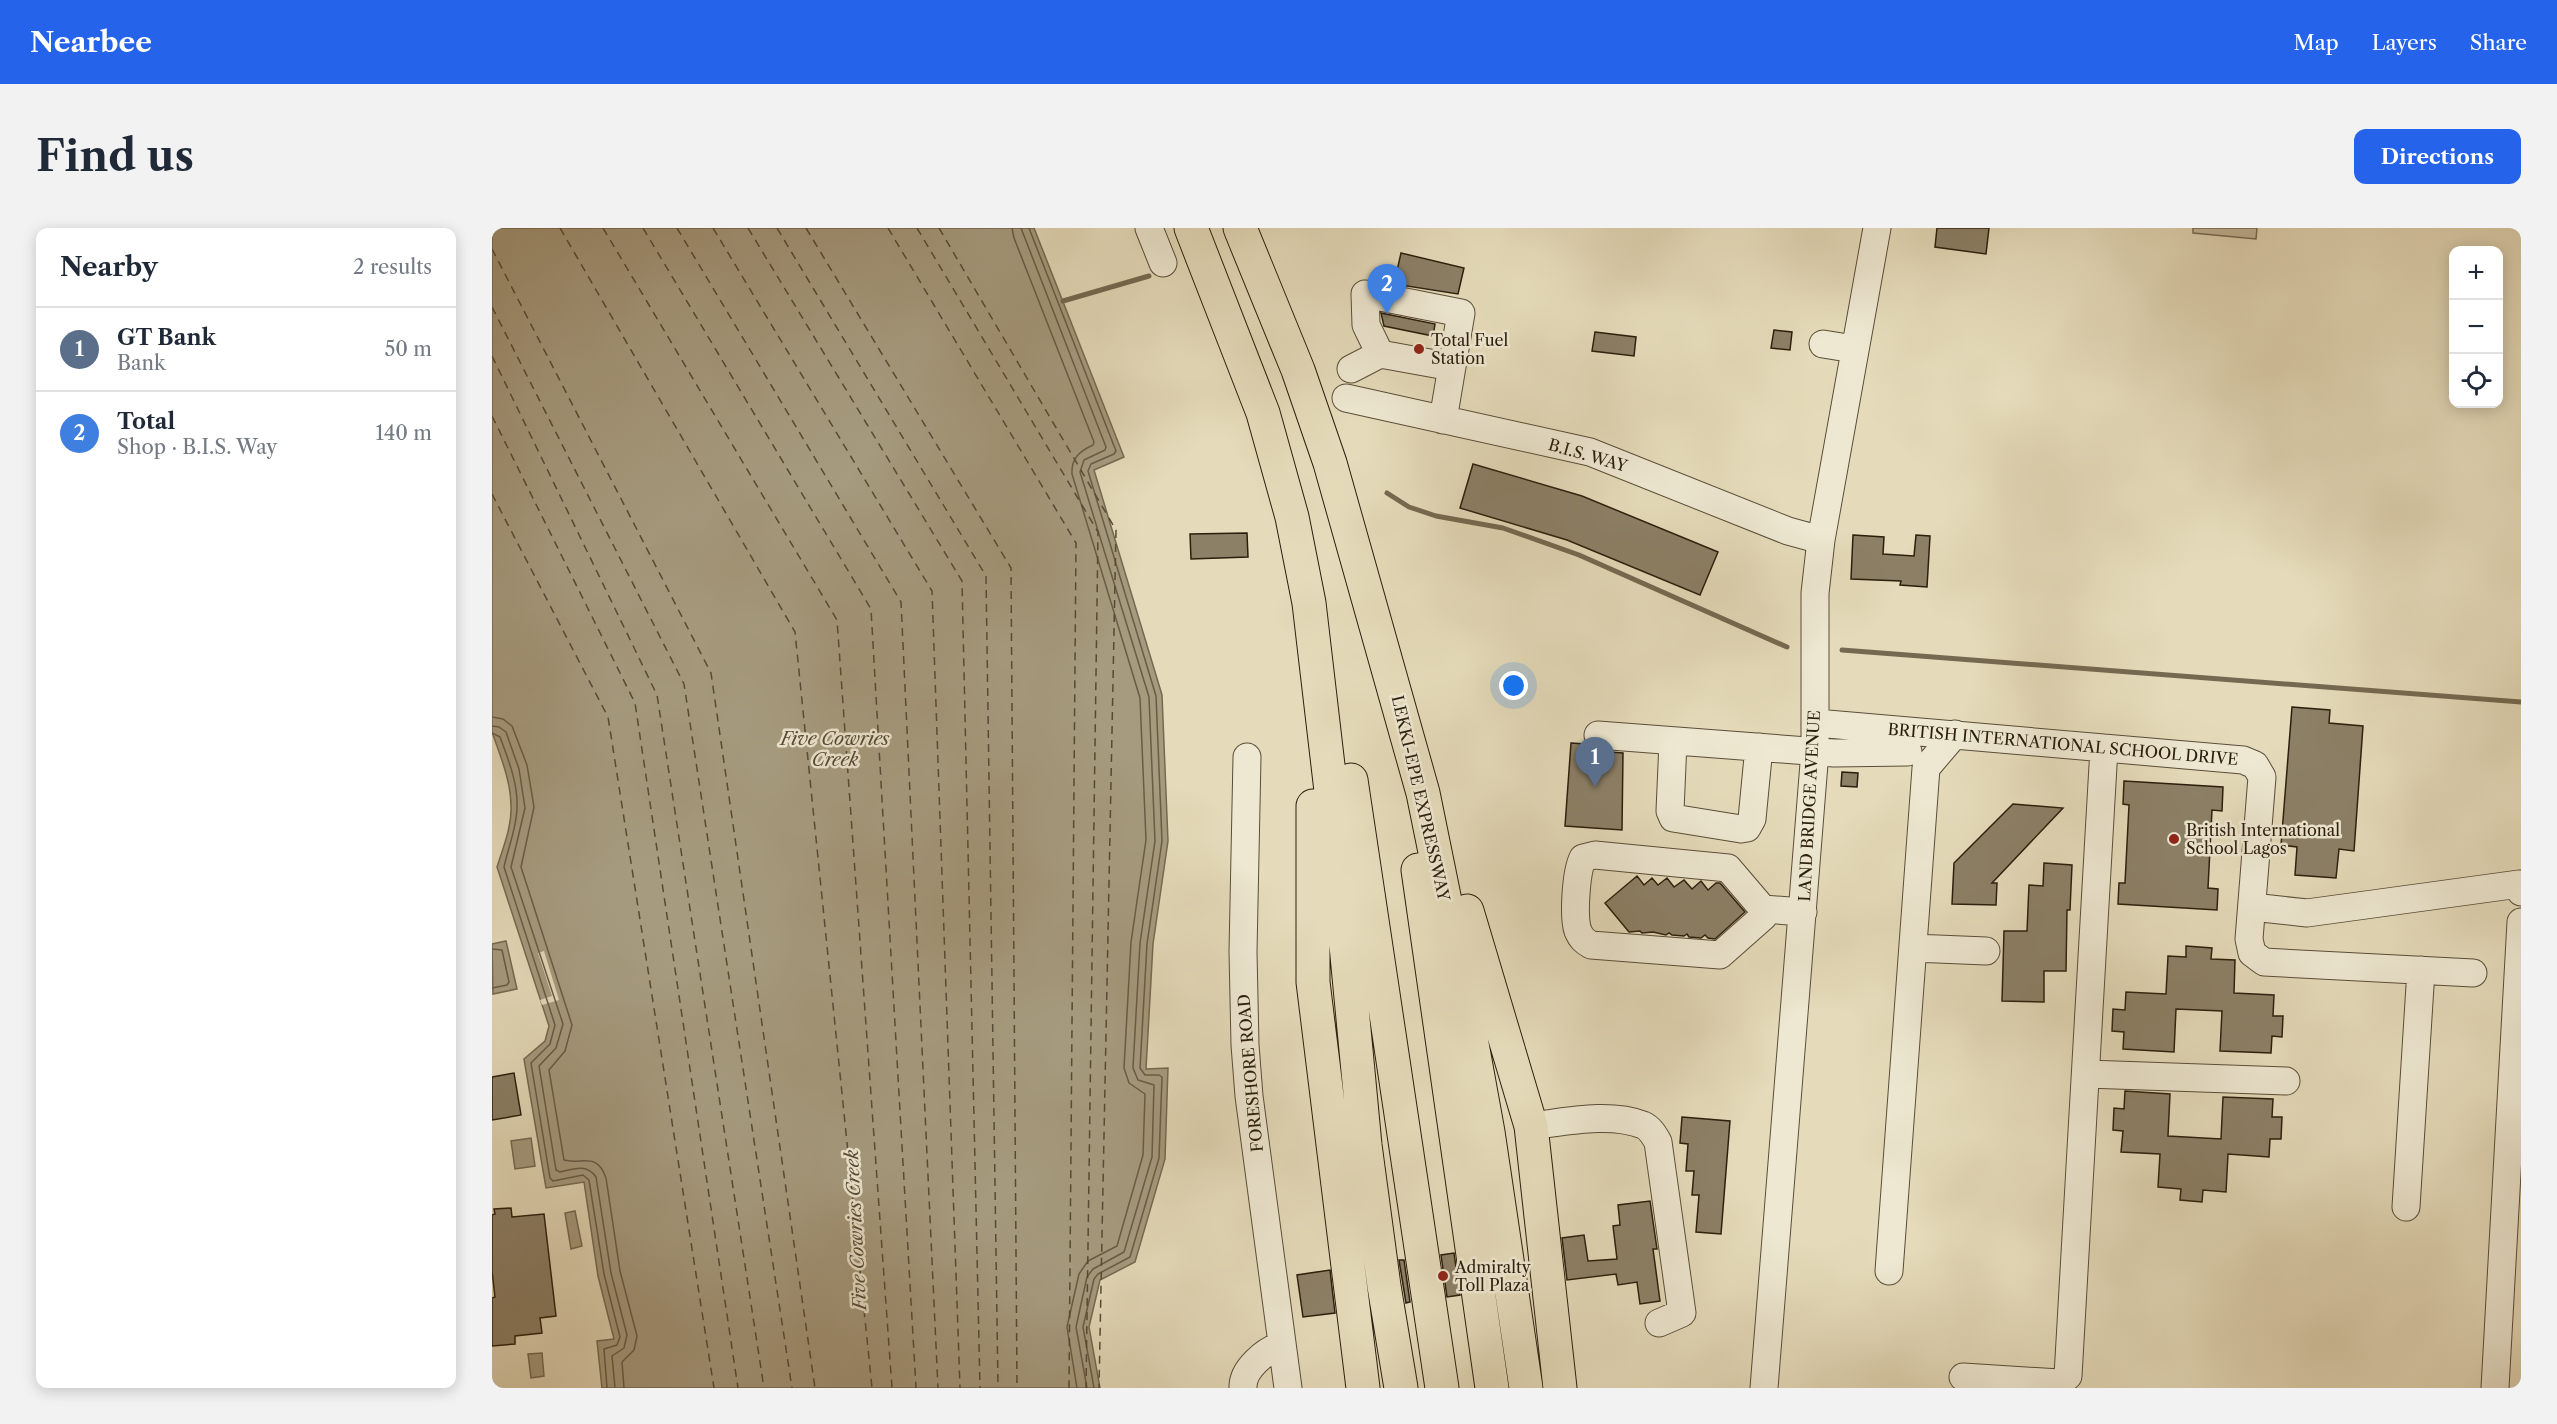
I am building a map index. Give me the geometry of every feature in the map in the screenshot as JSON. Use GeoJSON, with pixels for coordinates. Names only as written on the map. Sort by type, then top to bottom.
{"type":"FeatureCollection","features":[{"type":"Feature","properties":{"kind":"highway"},"geometry":{"type":"LineString","coordinates":[[1191,228],[1263,413],[1292,517],[1309,603],[1350,773],[1442,1388]]}},
{"type":"Feature","properties":{"kind":"highway","name":"LEKKI-EPE EXPRESSWAY"},"geometry":{"type":"LineString","coordinates":[[1240,228],[1298,370],[1330,464],[1391,672],[1423,793],[1455,950],[1488,1132],[1526,1388]]}},
{"type":"Feature","properties":{"kind":"highway"},"geometry":{"type":"LineString","coordinates":[[1309,603],[1314,866],[1313,982],[1363,1388]]}},
{"type":"Feature","properties":{"kind":"highway"},"geometry":{"type":"LineString","coordinates":[[1309,603],[1333,808],[1365,1145],[1384,1286],[1401,1388]]}},
{"type":"Feature","properties":{"kind":"highway"},"geometry":{"type":"LineString","coordinates":[[1391,672],[1492,1388]]}},
{"type":"Feature","properties":{"kind":"highway"},"geometry":{"type":"LineString","coordinates":[[1391,672],[1412,730],[1531,1126],[1560,1388]]}},
{"type":"Feature","properties":{"kind":"highway"},"geometry":{"type":"LineString","coordinates":[[1377,951],[1389,961],[1404,965],[1417,957],[1428,938]]}},
{"type":"Feature","properties":{"kind":"street"},"geometry":{"type":"LineString","coordinates":[[1149,228],[1163,264]]}},
{"type":"Feature","properties":{"kind":"street","name":"LAND BRIDGE AVENUE"},"geometry":{"type":"LineString","coordinates":[[1764,1388],[1815,751],[1815,593],[1821,540],[1877,228]]}},
{"type":"Feature","properties":{"kind":"street"},"geometry":{"type":"LineString","coordinates":[[1380,354],[1366,325],[1365,294],[1461,313],[1443,420]]}},
{"type":"Feature","properties":{"kind":"street"},"geometry":{"type":"LineString","coordinates":[[1823,344],[1854,349]]}},
{"type":"Feature","properties":{"kind":"street"},"geometry":{"type":"LineString","coordinates":[[1351,369],[1380,354],[1452,367]]}},
{"type":"Feature","properties":{"kind":"street","name":"B.I.S. WAY"},"geometry":{"type":"LineString","coordinates":[[1346,398],[1600,455],[1788,531],[1821,540]]}},
{"type":"Feature","properties":{"kind":"street","name":"BRITISH INTERNATIONAL SCHOOL DRIVE"},"geometry":{"type":"LineString","coordinates":[[1816,723],[1914,750],[1955,734],[2243,760],[2255,765],[2262,777],[2249,939],[2252,953],[2264,962],[2473,973]]}},
{"type":"Feature","properties":{"kind":"street"},"geometry":{"type":"LineString","coordinates":[[1598,735],[1815,751],[1914,750],[1955,734]]}},
{"type":"Feature","properties":{"kind":"street"},"geometry":{"type":"LineString","coordinates":[[1673,742],[1670,811],[1673,818],[1741,829],[1748,828],[1752,819],[1759,747]]}},
{"type":"Feature","properties":{"kind":"street"},"geometry":{"type":"LineString","coordinates":[[1963,1377],[2059,1383],[2068,1376],[2104,748]]}},
{"type":"Feature","properties":{"kind":"street"},"geometry":{"type":"LineString","coordinates":[[1889,1270],[1913,948],[1914,750]]}},
{"type":"Feature","properties":{"kind":"street","name":"FORESHORE ROAD"},"geometry":{"type":"LineString","coordinates":[[1247,757],[1243,952],[1245,1045],[1249,1095],[1288,1388]]}},
{"type":"Feature","properties":{"kind":"street"},"geometry":{"type":"LineString","coordinates":[[1763,909],[1763,917],[1720,955],[1591,945],[1581,939],[1576,927],[1578,868],[1583,858],[1595,855],[1728,868],[1763,909],[1803,912]]}},
{"type":"Feature","properties":{"kind":"street"},"geometry":{"type":"LineString","coordinates":[[2252,907],[2307,912],[2519,884],[2521,892]]}},
{"type":"Feature","properties":{"kind":"street"},"geometry":{"type":"LineString","coordinates":[[2495,1388],[2515,1166],[2521,922]]}},
{"type":"Feature","properties":{"kind":"street"},"geometry":{"type":"LineString","coordinates":[[1913,948],[1986,951]]}},
{"type":"Feature","properties":{"kind":"street"},"geometry":{"type":"LineString","coordinates":[[2406,1207],[2421,970]]}},
{"type":"Feature","properties":{"kind":"street"},"geometry":{"type":"LineString","coordinates":[[2087,1074],[2286,1081]]}},
{"type":"Feature","properties":{"kind":"street"},"geometry":{"type":"LineString","coordinates":[[1531,1126],[1578,1120],[1609,1120],[1644,1125],[1652,1132],[1658,1142],[1682,1313],[1659,1323]]}},
{"type":"Feature","properties":{"kind":"street"},"geometry":{"type":"LineString","coordinates":[[1243,1388],[1246,1374],[1273,1348],[1282,1345]]}},
{"type":"Feature","properties":{"kind":"shaded area"},"geometry":{"type":"Polygon","coordinates":[[[2193,228],[2257,228],[2256,239],[2193,233],[2193,228]]]}},
{"type":"Feature","properties":{"kind":"water","name":"Five Cowries Creek"},"geometry":{"type":"Polygon","coordinates":[[[492,228],[1034,228],[1124,457],[1094,470],[1162,695],[1168,841],[1153,944],[1146,1069],[1168,1068],[1165,1159],[1135,1262],[1100,1280],[1089,1327],[1100,1388],[602,1388],[597,1341],[614,1339],[598,1276],[584,1182],[546,1188],[524,1059],[545,1041],[549,1026],[497,867],[509,829],[511,797],[502,759],[492,732],[492,228]]]}},
{"type":"Feature","properties":{"kind":"water"},"geometry":{"type":"Polygon","coordinates":[[[506,941],[517,989],[493,994],[492,944],[506,941]]]}},
{"type":"Feature","properties":{"kind":"water"},"geometry":{"type":"Polygon","coordinates":[[[531,1138],[535,1166],[515,1169],[511,1141],[531,1138]]]}},
{"type":"Feature","properties":{"kind":"water"},"geometry":{"type":"Polygon","coordinates":[[[575,1211],[582,1246],[571,1249],[565,1213],[575,1211]]]}},
{"type":"Feature","properties":{"kind":"water"},"geometry":{"type":"Polygon","coordinates":[[[542,1353],[544,1376],[531,1378],[528,1354],[542,1353]]]}},
{"type":"Feature","properties":{"kind":"pier"},"geometry":{"type":"Polygon","coordinates":[[[544,951],[559,1000],[542,1005],[540,1000],[552,996],[538,953],[544,951]]]}},
{"type":"Feature","properties":{"kind":"building"},"geometry":{"type":"Polygon","coordinates":[[[1937,228],[1989,228],[1986,254],[1935,247],[1937,228]]]}},
{"type":"Feature","properties":{"kind":"building"},"geometry":{"type":"Polygon","coordinates":[[[1401,253],[1464,268],[1458,294],[1394,284],[1401,253]]]}},
{"type":"Feature","properties":{"kind":"building"},"geometry":{"type":"Polygon","coordinates":[[[1381,313],[1435,324],[1433,336],[1384,326],[1381,313]]]}},
{"type":"Feature","properties":{"kind":"building"},"geometry":{"type":"Polygon","coordinates":[[[1774,330],[1792,332],[1790,350],[1771,348],[1774,330]]]}},
{"type":"Feature","properties":{"kind":"building"},"geometry":{"type":"Polygon","coordinates":[[[1595,332],[1636,337],[1634,356],[1592,351],[1595,332]]]}},
{"type":"Feature","properties":{"kind":"building"},"geometry":{"type":"Polygon","coordinates":[[[1473,464],[1582,496],[1718,552],[1700,595],[1567,540],[1460,508],[1473,464]]]}},
{"type":"Feature","properties":{"kind":"building"},"geometry":{"type":"Polygon","coordinates":[[[1247,533],[1248,557],[1191,559],[1190,534],[1247,533]]]}},
{"type":"Feature","properties":{"kind":"building"},"geometry":{"type":"Polygon","coordinates":[[[1853,535],[1884,537],[1883,554],[1914,556],[1916,535],[1930,536],[1927,587],[1900,585],[1901,581],[1851,579],[1853,535]]]}},
{"type":"Feature","properties":{"kind":"building"},"geometry":{"type":"Polygon","coordinates":[[[2292,707],[2330,710],[2329,723],[2363,726],[2354,851],[2339,849],[2336,878],[2295,875],[2297,847],[2281,845],[2292,707]]]}},
{"type":"Feature","properties":{"kind":"building"},"geometry":{"type":"Polygon","coordinates":[[[1571,743],[1586,744],[1597,751],[1623,753],[1622,830],[1565,826],[1571,743]]]}},
{"type":"Feature","properties":{"kind":"building"},"geometry":{"type":"Polygon","coordinates":[[[1842,772],[1858,773],[1857,787],[1841,786],[1842,772]]]}},
{"type":"Feature","properties":{"kind":"building"},"geometry":{"type":"Polygon","coordinates":[[[2124,781],[2223,787],[2222,811],[2212,810],[2208,888],[2218,889],[2217,910],[2118,904],[2119,883],[2125,883],[2129,805],[2123,804],[2124,781]]]}},
{"type":"Feature","properties":{"kind":"building"},"geometry":{"type":"Polygon","coordinates":[[[2013,804],[2063,808],[1992,883],[1997,883],[1996,905],[1952,904],[1954,863],[2013,804]]]}},
{"type":"Feature","properties":{"kind":"building"},"geometry":{"type":"Polygon","coordinates":[[[2044,863],[2072,865],[2070,910],[2067,910],[2066,971],[2044,971],[2044,1002],[2002,1001],[2004,931],[2027,931],[2029,885],[2043,886],[2044,863]]]}},
{"type":"Feature","properties":{"kind":"building"},"geometry":{"type":"Polygon","coordinates":[[[1637,876],[1644,885],[1652,878],[1658,885],[1667,878],[1674,887],[1684,880],[1692,889],[1701,881],[1708,890],[1716,883],[1720,883],[1745,912],[1715,939],[1705,935],[1701,938],[1689,937],[1687,934],[1684,936],[1669,933],[1666,935],[1653,932],[1629,932],[1605,903],[1637,876]]]}},
{"type":"Feature","properties":{"kind":"building"},"geometry":{"type":"Polygon","coordinates":[[[2186,946],[2212,948],[2211,959],[2235,960],[2234,993],[2274,995],[2273,1016],[2283,1016],[2282,1037],[2272,1036],[2271,1053],[2220,1051],[2222,1011],[2176,1009],[2174,1052],[2123,1049],[2124,1032],[2112,1031],[2113,1009],[2125,1010],[2126,992],[2166,994],[2168,956],[2186,957],[2186,946]]]}},
{"type":"Feature","properties":{"kind":"building"},"geometry":{"type":"Polygon","coordinates":[[[514,1073],[521,1115],[492,1120],[492,1077],[514,1073]]]}},
{"type":"Feature","properties":{"kind":"building"},"geometry":{"type":"Polygon","coordinates":[[[2125,1091],[2170,1094],[2168,1136],[2221,1139],[2223,1097],[2273,1099],[2272,1117],[2282,1117],[2281,1139],[2270,1139],[2269,1157],[2228,1154],[2226,1192],[2203,1190],[2202,1202],[2180,1200],[2181,1189],[2158,1187],[2160,1154],[2121,1152],[2123,1131],[2113,1130],[2114,1108],[2124,1109],[2125,1091]]]}},
{"type":"Feature","properties":{"kind":"building"},"geometry":{"type":"Polygon","coordinates":[[[1682,1117],[1730,1121],[1721,1234],[1696,1232],[1699,1195],[1692,1195],[1694,1171],[1686,1171],[1688,1144],[1680,1143],[1682,1117]]]}},
{"type":"Feature","properties":{"kind":"building"},"geometry":{"type":"Polygon","coordinates":[[[1650,1201],[1657,1249],[1653,1249],[1660,1301],[1640,1304],[1637,1282],[1618,1285],[1616,1274],[1567,1280],[1562,1238],[1584,1235],[1588,1261],[1617,1259],[1613,1226],[1620,1225],[1618,1205],[1650,1201]]]}},
{"type":"Feature","properties":{"kind":"building"},"geometry":{"type":"Polygon","coordinates":[[[511,1208],[512,1217],[544,1214],[556,1316],[540,1318],[542,1333],[515,1336],[515,1344],[492,1346],[492,1298],[495,1297],[492,1271],[492,1215],[495,1214],[494,1209],[511,1208]]]}},
{"type":"Feature","properties":{"kind":"building"},"geometry":{"type":"Polygon","coordinates":[[[1454,1253],[1460,1295],[1447,1297],[1441,1255],[1454,1253]]]}},
{"type":"Feature","properties":{"kind":"building"},"geometry":{"type":"Polygon","coordinates":[[[1399,1260],[1404,1260],[1410,1302],[1406,1303],[1399,1260]]]}},
{"type":"Feature","properties":{"kind":"building"},"geometry":{"type":"Polygon","coordinates":[[[1330,1270],[1335,1313],[1303,1317],[1297,1275],[1330,1270]]]}},
{"type":"Feature","properties":{"kind":"waterway"},"geometry":{"type":"LineString","coordinates":[[1063,301],[1149,276]]}},
{"type":"Feature","properties":{"kind":"waterway"},"geometry":{"type":"LineString","coordinates":[[1387,493],[1409,507],[1436,516],[1503,528],[1579,555],[1787,647]]}},
{"type":"Feature","properties":{"kind":"waterway"},"geometry":{"type":"LineString","coordinates":[[1842,650],[2521,702]]}},
{"type":"Feature","properties":{"kind":"ferry route"},"geometry":{"type":"LineString","coordinates":[[560,228],[795,632],[872,1388]]}},
{"type":"Feature","properties":{"kind":"ferry route"},"geometry":{"type":"LineString","coordinates":[[603,228],[837,620],[892,1388]]}},
{"type":"Feature","properties":{"kind":"ferry route"},"geometry":{"type":"LineString","coordinates":[[643,228],[871,609],[916,1388]]}},
{"type":"Feature","properties":{"kind":"ferry route"},"geometry":{"type":"LineString","coordinates":[[677,228],[901,602],[938,1388]]}},
{"type":"Feature","properties":{"kind":"ferry route"},"geometry":{"type":"LineString","coordinates":[[713,228],[932,591],[960,1388]]}},
{"type":"Feature","properties":{"kind":"ferry route"},"geometry":{"type":"LineString","coordinates":[[748,228],[962,581],[980,1388]]}},
{"type":"Feature","properties":{"kind":"ferry route"},"geometry":{"type":"LineString","coordinates":[[777,228],[986,576],[998,1388]]}},
{"type":"Feature","properties":{"kind":"ferry route"},"geometry":{"type":"LineString","coordinates":[[806,228],[1011,568],[1017,1388]]}},
{"type":"Feature","properties":{"kind":"ferry route"},"geometry":{"type":"LineString","coordinates":[[888,228],[1076,543],[1069,1388]]}},
{"type":"Feature","properties":{"kind":"ferry route"},"geometry":{"type":"LineString","coordinates":[[917,228],[1098,532],[1086,1388]]}},
{"type":"Feature","properties":{"kind":"ferry route"},"geometry":{"type":"LineString","coordinates":[[939,228],[1116,530],[1099,1388]]}},
{"type":"Feature","properties":{"kind":"ferry route"},"geometry":{"type":"LineString","coordinates":[[492,249],[711,673],[815,1388]]}},
{"type":"Feature","properties":{"kind":"ferry route"},"geometry":{"type":"LineString","coordinates":[[492,307],[684,684],[792,1388]]}},
{"type":"Feature","properties":{"kind":"ferry route"},"geometry":{"type":"LineString","coordinates":[[492,356],[657,695],[764,1388]]}},
{"type":"Feature","properties":{"kind":"ferry route"},"geometry":{"type":"LineString","coordinates":[[492,416],[635,703],[738,1388]]}},
{"type":"Feature","properties":{"kind":"ferry route"},"geometry":{"type":"LineString","coordinates":[[492,494],[608,717],[714,1388]]}},
{"type":"Feature","properties":{"kind":"place","name":"Total"},"geometry":{"type":"Point","coordinates":[1387,314]}},
{"type":"Feature","properties":{"kind":"place","name":"Total Fuel Station"},"geometry":{"type":"Point","coordinates":[1419,349]}},
{"type":"Feature","properties":{"kind":"place","name":"GT Bank"},"geometry":{"type":"Point","coordinates":[1595,787]}},
{"type":"Feature","properties":{"kind":"place","name":"British International School Lagos"},"geometry":{"type":"Point","coordinates":[2174,839]}},
{"type":"Feature","properties":{"kind":"place","name":"Admiralty Toll Plaza"},"geometry":{"type":"Point","coordinates":[1443,1276]}}]}
